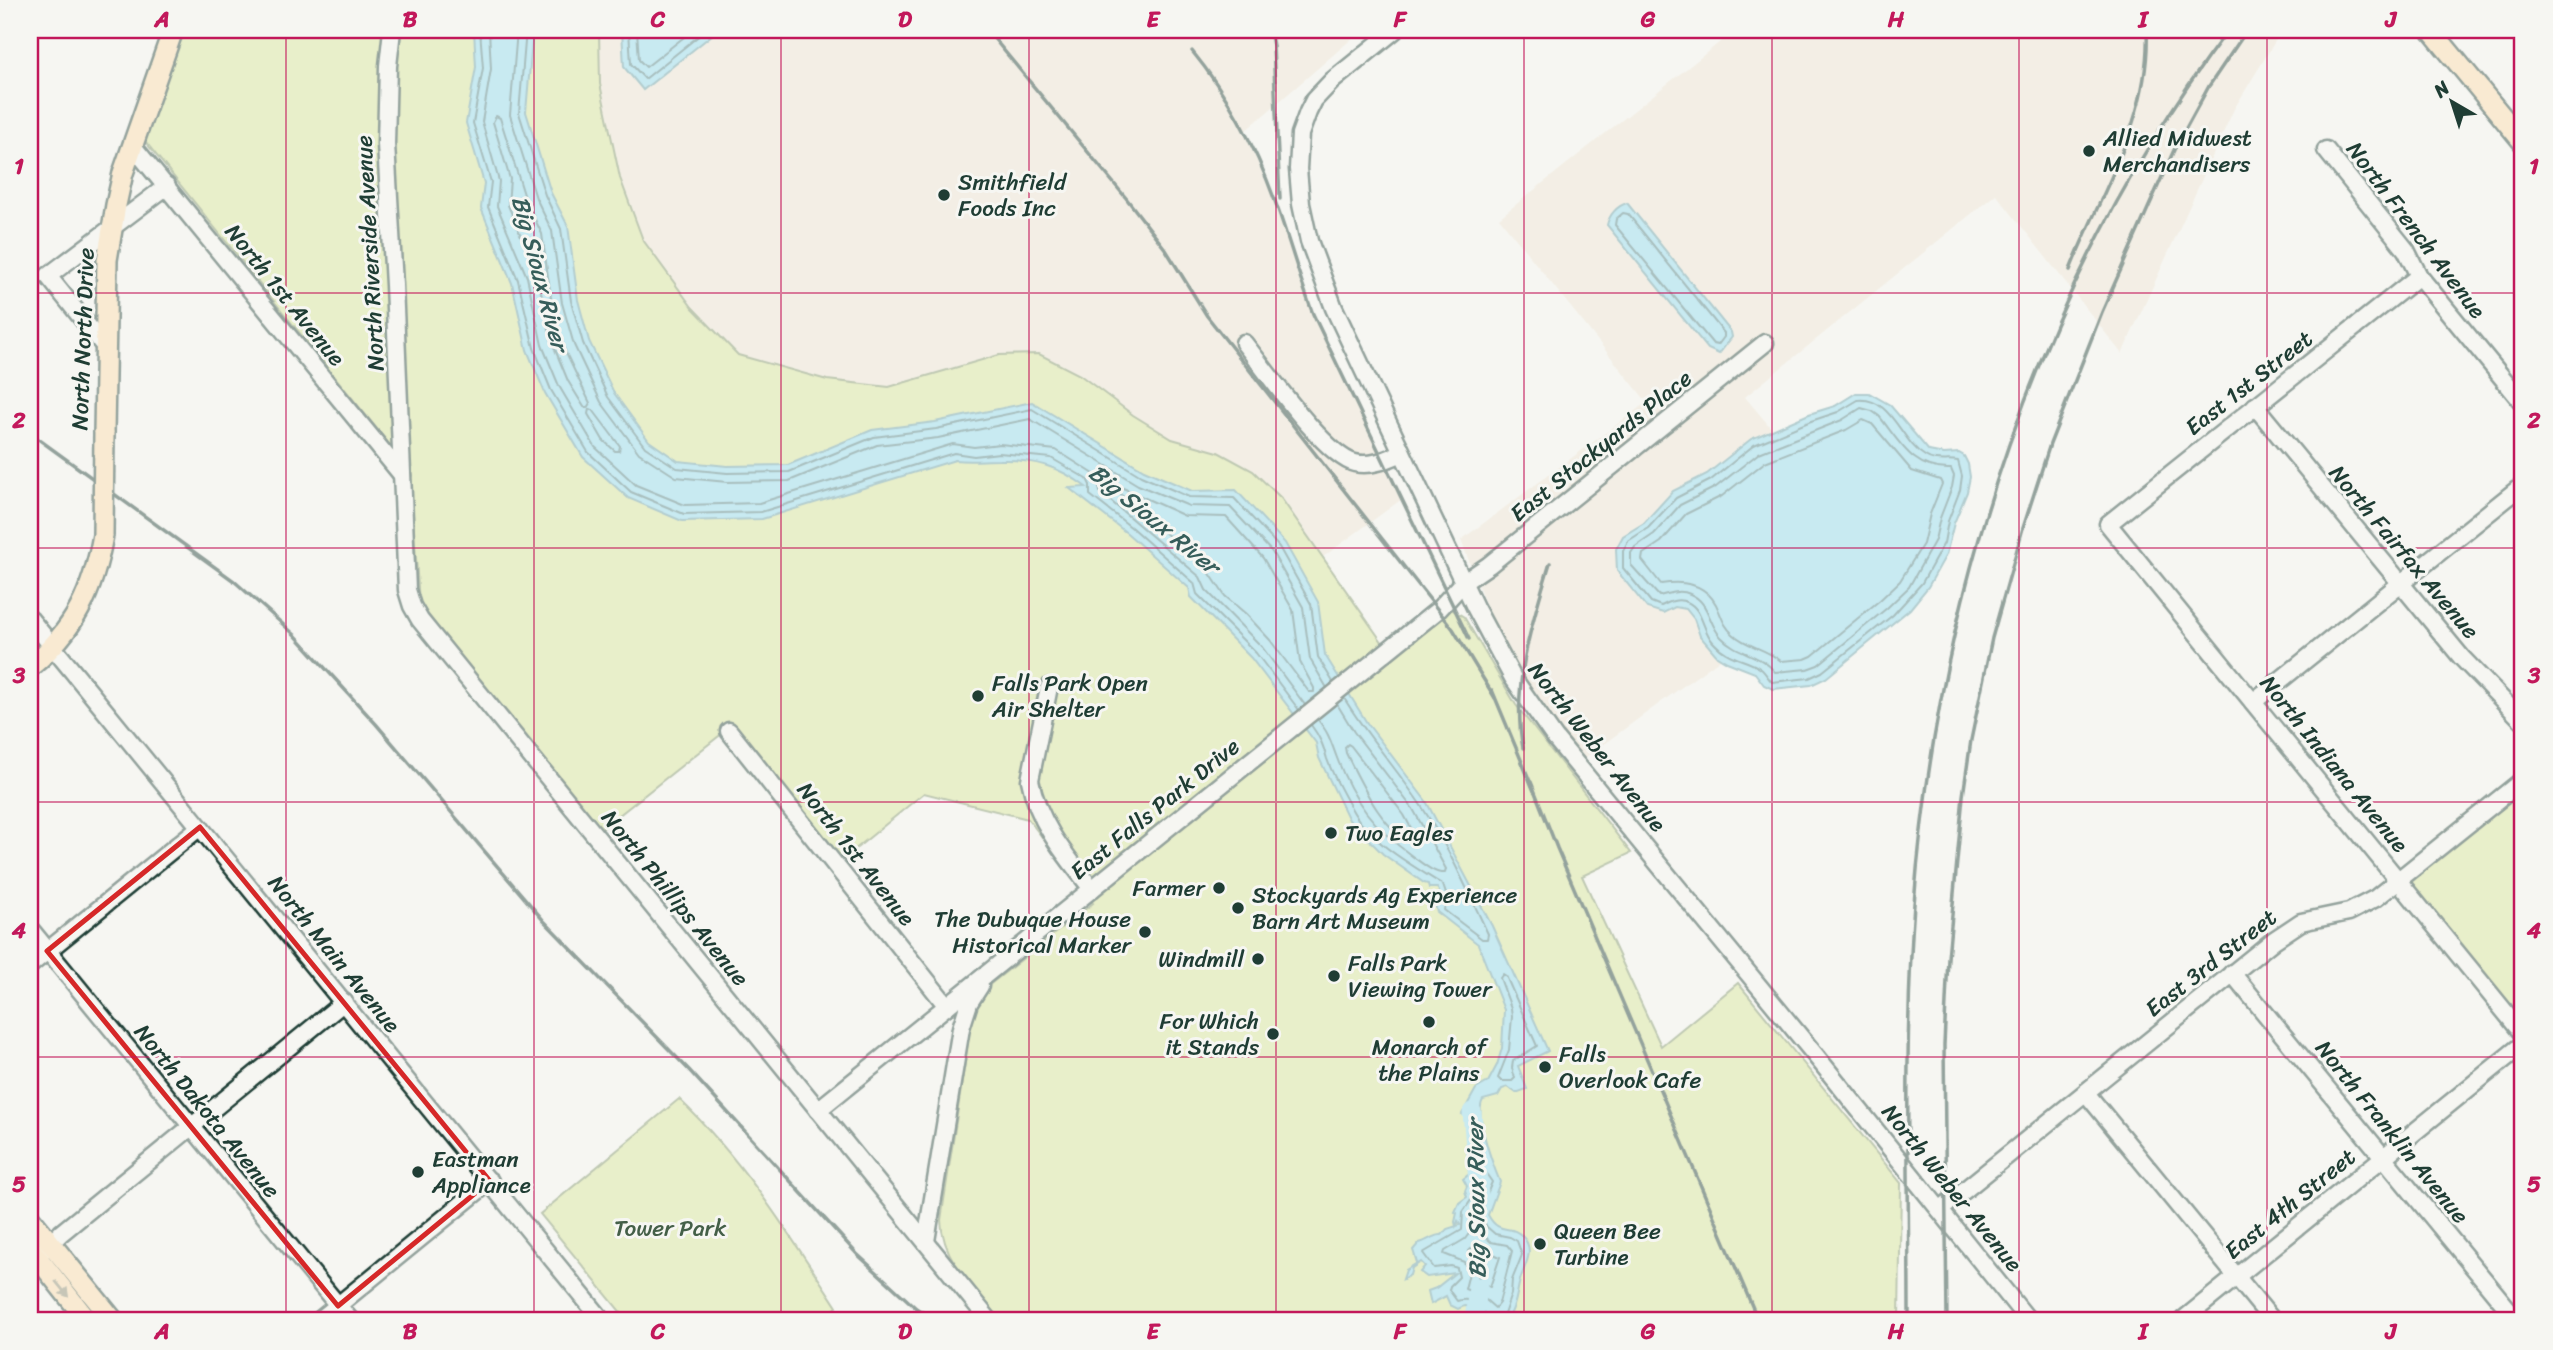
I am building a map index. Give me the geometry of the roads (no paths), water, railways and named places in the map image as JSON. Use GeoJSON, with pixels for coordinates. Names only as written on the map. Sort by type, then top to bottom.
{"type":"FeatureCollection","features":[{"type":"Feature","properties":{"kind":"main road","name":"North North Drive"},"geometry":{"type":"LineString","coordinates":[[30,667],[53,647],[72,623],[86,596],[98,562],[103,535],[107,260],[123,173],[173,30]]}},
{"type":"Feature","properties":{"kind":"main road"},"geometry":{"type":"LineString","coordinates":[[2431,30],[2523,142]]}},
{"type":"Feature","properties":{"kind":"main road"},"geometry":{"type":"LineString","coordinates":[[30,1218],[37,1253],[88,1320]]}},
{"type":"Feature","properties":{"kind":"main road"},"geometry":{"type":"LineString","coordinates":[[37,1253],[113,1320]]}},
{"type":"Feature","properties":{"kind":"street","name":"North Riverside Avenue"},"geometry":{"type":"LineString","coordinates":[[392,30],[388,66],[386,144],[402,475]]}},
{"type":"Feature","properties":{"kind":"street","name":"North Weber Avenue"},"geometry":{"type":"LineString","coordinates":[[1395,30],[1332,81],[1314,100],[1300,134],[1298,169],[1301,204],[1310,241],[1334,308],[1464,582],[1513,678],[1555,738],[2028,1320]]}},
{"type":"Feature","properties":{"kind":"street","name":"North 1st Avenue"},"geometry":{"type":"LineString","coordinates":[[132,145],[402,475]]}},
{"type":"Feature","properties":{"kind":"street","name":"North French Avenue"},"geometry":{"type":"LineString","coordinates":[[2326,150],[2406,250],[2419,276],[2523,403]]}},
{"type":"Feature","properties":{"kind":"street"},"geometry":{"type":"LineString","coordinates":[[105,347],[48,276],[167,186]]}},
{"type":"Feature","properties":{"kind":"street","name":"East 1st Street"},"geometry":{"type":"LineString","coordinates":[[2108,524],[2419,276]]}},
{"type":"Feature","properties":{"kind":"street"},"geometry":{"type":"LineString","coordinates":[[1244,343],[1311,427],[1346,460],[1373,463],[1402,453]]}},
{"type":"Feature","properties":{"kind":"street","name":"East Stockyards Place"},"geometry":{"type":"LineString","coordinates":[[1464,582],[1509,549],[1765,343]]}},
{"type":"Feature","properties":{"kind":"street","name":"North Fairfax Avenue"},"geometry":{"type":"LineString","coordinates":[[2255,406],[2470,667],[2523,721]]}},
{"type":"Feature","properties":{"kind":"street","name":"North Phillips Avenue"},"geometry":{"type":"LineString","coordinates":[[402,475],[407,590],[420,620],[989,1320]]}},
{"type":"Feature","properties":{"kind":"street"},"geometry":{"type":"LineString","coordinates":[[2253,702],[2523,485]]}},
{"type":"Feature","properties":{"kind":"street","name":"North Indiana Avenue"},"geometry":{"type":"LineString","coordinates":[[2108,524],[2523,1034]]}},
{"type":"Feature","properties":{"kind":"street","name":"East Falls Park Drive"},"geometry":{"type":"LineString","coordinates":[[926,1241],[961,1028],[969,1003],[986,974],[1364,670],[1450,599],[1464,582]]}},
{"type":"Feature","properties":{"kind":"street","name":"North Main Avenue"},"geometry":{"type":"LineString","coordinates":[[30,619],[602,1320]]}},
{"type":"Feature","properties":{"kind":"street"},"geometry":{"type":"LineString","coordinates":[[1049,688],[1030,780],[1032,792],[1043,820],[1057,844],[1092,889]]}},
{"type":"Feature","properties":{"kind":"street","name":"North 1st Avenue"},"geometry":{"type":"LineString","coordinates":[[729,731],[947,1006]]}},
{"type":"Feature","properties":{"kind":"street","name":"East 3rd Street"},"geometry":{"type":"LineString","coordinates":[[1940,1210],[2291,927],[2310,919],[2357,909],[2376,898],[2523,780]]}},
{"type":"Feature","properties":{"kind":"street"},"geometry":{"type":"LineString","coordinates":[[30,965],[200,827]]}},
{"type":"Feature","properties":{"kind":"street","name":"North Dakota Avenue"},"geometry":{"type":"LineString","coordinates":[[30,929],[350,1320]]}},
{"type":"Feature","properties":{"kind":"street","name":"North Franklin Avenue"},"geometry":{"type":"LineString","coordinates":[[2232,973],[2517,1320]]}},
{"type":"Feature","properties":{"kind":"street"},"geometry":{"type":"LineString","coordinates":[[818,1110],[986,974]]}},
{"type":"Feature","properties":{"kind":"street"},"geometry":{"type":"LineString","coordinates":[[37,1253],[344,1002]]}},
{"type":"Feature","properties":{"kind":"street","name":"East 4th Street"},"geometry":{"type":"LineString","coordinates":[[2183,1320],[2523,1044]]}},
{"type":"Feature","properties":{"kind":"street"},"geometry":{"type":"LineString","coordinates":[[2086,1093],[2272,1320]]}},
{"type":"Feature","properties":{"kind":"street"},"geometry":{"type":"LineString","coordinates":[[320,1320],[490,1181]]}},
{"type":"Feature","properties":{"kind":"water"},"geometry":{"type":"Polygon","coordinates":[[[474,30],[533,30],[526,112],[551,193],[568,226],[578,300],[589,341],[614,393],[649,441],[678,461],[727,466],[788,465],[872,430],[935,422],[1032,402],[1144,470],[1192,491],[1236,490],[1285,543],[1318,602],[1325,655],[1367,723],[1426,801],[1492,926],[1548,1051],[1518,1066],[1527,1089],[1516,1093],[1508,1087],[1502,1089],[1498,1096],[1483,1100],[1481,1107],[1486,1140],[1500,1182],[1488,1215],[1497,1226],[1519,1233],[1529,1248],[1515,1303],[1507,1320],[1480,1320],[1471,1307],[1458,1309],[1450,1305],[1446,1296],[1431,1304],[1428,1291],[1455,1273],[1427,1277],[1420,1272],[1425,1266],[1421,1262],[1403,1279],[1406,1270],[1417,1263],[1413,1250],[1419,1243],[1460,1225],[1458,1221],[1456,1226],[1455,1212],[1459,1203],[1467,1197],[1467,1186],[1463,1179],[1478,1166],[1481,1159],[1476,1138],[1472,1136],[1470,1118],[1462,1114],[1476,1089],[1488,1082],[1502,1048],[1504,1010],[1478,944],[1437,912],[1437,888],[1429,888],[1428,884],[1383,854],[1349,820],[1319,758],[1316,743],[1251,658],[1191,597],[1189,588],[1128,534],[1069,488],[1086,487],[1066,474],[1045,465],[1023,461],[955,460],[762,519],[682,521],[628,498],[583,457],[545,393],[527,350],[512,283],[481,208],[484,183],[466,123],[476,67],[474,30]]]}},
{"type":"Feature","properties":{"kind":"water"},"geometry":{"type":"Polygon","coordinates":[[[622,30],[718,30],[643,90],[624,67],[622,30]]]}},
{"type":"Feature","properties":{"kind":"water"},"geometry":{"type":"Polygon","coordinates":[[[1627,203],[1731,332],[1732,337],[1719,354],[1708,349],[1607,225],[1614,211],[1627,203]]]}},
{"type":"Feature","properties":{"kind":"water"},"geometry":{"type":"Polygon","coordinates":[[[1856,393],[1869,393],[1890,405],[1929,451],[1959,453],[1964,456],[1970,477],[1967,492],[1954,523],[1946,555],[1928,587],[1910,609],[1826,678],[1811,685],[1773,689],[1764,685],[1755,673],[1717,656],[1700,636],[1694,619],[1686,609],[1675,607],[1663,613],[1647,608],[1617,571],[1616,549],[1623,536],[1644,523],[1673,491],[1707,474],[1751,439],[1835,406],[1856,393]]]}},
{"type":"Feature","properties":{"kind":"waterway","name":"Big Sioux River"},"geometry":{"type":"LineString","coordinates":[[1472,1112],[1479,1194]]}},
{"type":"Feature","properties":{"kind":"waterway","name":"Big Sioux River"},"geometry":{"type":"LineString","coordinates":[[1474,1320],[1478,1287]]}},
{"type":"Feature","properties":{"kind":"railway"},"geometry":{"type":"LineString","coordinates":[[987,30],[1166,250],[1207,316],[1453,629],[1495,698]]}},
{"type":"Feature","properties":{"kind":"railway"},"geometry":{"type":"LineString","coordinates":[[1270,30],[1280,199]]}},
{"type":"Feature","properties":{"kind":"railway"},"geometry":{"type":"LineString","coordinates":[[2070,270],[2133,124],[2146,62],[2147,30]]}},
{"type":"Feature","properties":{"kind":"railway"},"geometry":{"type":"LineString","coordinates":[[1909,1320],[1908,1060],[1914,904],[1927,787],[1947,671],[1974,557],[2009,444],[2052,335],[2103,229],[2161,127],[2228,30]]}},
{"type":"Feature","properties":{"kind":"railway"},"geometry":{"type":"LineString","coordinates":[[1947,1320],[1944,1045],[1948,958],[1963,796],[1971,740],[1992,638],[2050,444],[2102,312],[2174,150],[2209,86],[2247,30]]}},
{"type":"Feature","properties":{"kind":"railway"},"geometry":{"type":"LineString","coordinates":[[1192,51],[1229,104],[1259,161],[1313,314],[1469,639]]}},
{"type":"Feature","properties":{"kind":"railway"},"geometry":{"type":"LineString","coordinates":[[30,433],[234,581],[295,635],[376,724],[544,921],[689,1070],[857,1254],[916,1308],[934,1320]]}},
{"type":"Feature","properties":{"kind":"railway"},"geometry":{"type":"LineString","coordinates":[[1523,748],[1520,701],[1525,654],[1550,563]]}},
{"type":"Feature","properties":{"kind":"railway"},"geometry":{"type":"LineString","coordinates":[[1492,690],[1534,791]]}},
{"type":"Feature","properties":{"kind":"railway"},"geometry":{"type":"LineString","coordinates":[[1531,782],[1758,1320]]}},
{"type":"Feature","properties":{"kind":"place","name":"Allied Midwest Merchandisers"},"geometry":{"type":"Point","coordinates":[2089,151]}},
{"type":"Feature","properties":{"kind":"place","name":"Smithfield Foods Inc"},"geometry":{"type":"Point","coordinates":[944,195]}},
{"type":"Feature","properties":{"kind":"place","name":"Falls Park Open Air Shelter"},"geometry":{"type":"Point","coordinates":[978,696]}},
{"type":"Feature","properties":{"kind":"place","name":"Two Eagles"},"geometry":{"type":"Point","coordinates":[1331,833]}},
{"type":"Feature","properties":{"kind":"place","name":"Farmer"},"geometry":{"type":"Point","coordinates":[1219,888]}},
{"type":"Feature","properties":{"kind":"place","name":"Stockyards Ag Experience Barn Art Museum"},"geometry":{"type":"Point","coordinates":[1238,908]}},
{"type":"Feature","properties":{"kind":"place","name":"The Dubuque House Historical Marker"},"geometry":{"type":"Point","coordinates":[1145,932]}},
{"type":"Feature","properties":{"kind":"place","name":"Windmill"},"geometry":{"type":"Point","coordinates":[1258,959]}},
{"type":"Feature","properties":{"kind":"place","name":"Falls Park Viewing Tower"},"geometry":{"type":"Point","coordinates":[1334,976]}},
{"type":"Feature","properties":{"kind":"place","name":"Monarch of the Plains"},"geometry":{"type":"Point","coordinates":[1429,1022]}},
{"type":"Feature","properties":{"kind":"place","name":"For Which it Stands"},"geometry":{"type":"Point","coordinates":[1273,1034]}},
{"type":"Feature","properties":{"kind":"place","name":"Falls Overlook Cafe"},"geometry":{"type":"Point","coordinates":[1545,1067]}},
{"type":"Feature","properties":{"kind":"place","name":"Eastman Appliance"},"geometry":{"type":"Point","coordinates":[418,1172]}},
{"type":"Feature","properties":{"kind":"place","name":"Queen Bee Turbine"},"geometry":{"type":"Point","coordinates":[1540,1244]}},
{"type":"Feature","properties":{"kind":"park label","name":"Tower Park"},"geometry":{"type":"Point","coordinates":[670,1228]}}]}
